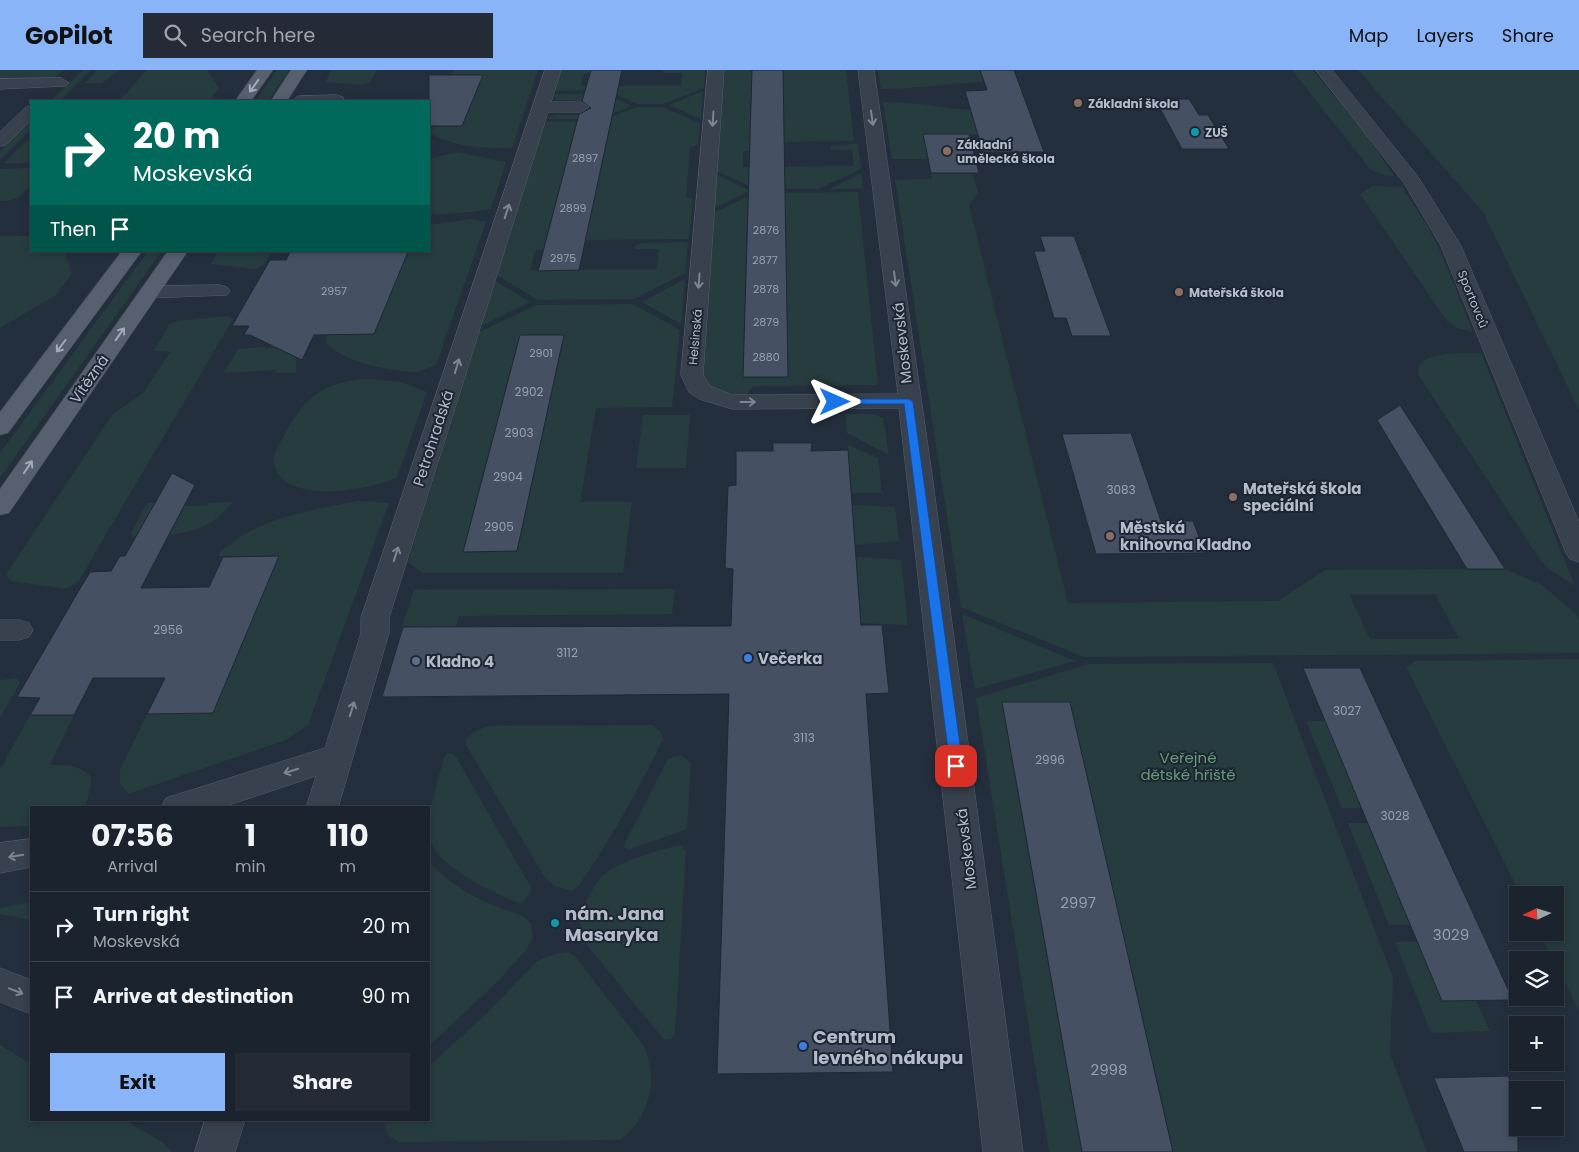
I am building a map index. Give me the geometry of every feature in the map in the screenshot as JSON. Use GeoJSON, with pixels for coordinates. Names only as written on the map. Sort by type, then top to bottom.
{"type":"FeatureCollection","features":[{"type":"Feature","properties":{"kind":"main road"},"geometry":{"type":"LineString","coordinates":[[244,100],[265,70]]}},
{"type":"Feature","properties":{"kind":"main road"},"geometry":{"type":"LineString","coordinates":[[280,100],[300,70]]}},
{"type":"Feature","properties":{"kind":"main road"},"geometry":{"type":"LineString","coordinates":[[0,428],[131,252]]}},
{"type":"Feature","properties":{"kind":"main road","name":"Vítězná"},"geometry":{"type":"LineString","coordinates":[[0,507],[177,252]]}},
{"type":"Feature","properties":{"kind":"street"},"geometry":{"type":"LineString","coordinates":[[43,100],[74,70]]}},
{"type":"Feature","properties":{"kind":"street","name":"Petrohradská"},"geometry":{"type":"LineString","coordinates":[[323,806],[375,632],[375,618],[553,70]]}},
{"type":"Feature","properties":{"kind":"street","name":"Helsinská"},"geometry":{"type":"LineString","coordinates":[[716,70],[692,375],[695,385],[712,398],[732,402],[909,402]]}},
{"type":"Feature","properties":{"kind":"street","name":"Moskevská"},"geometry":{"type":"LineString","coordinates":[[866,70],[896,285],[1003,1152]]}},
{"type":"Feature","properties":{"kind":"street","name":"Sportovců"},"geometry":{"type":"LineString","coordinates":[[1324,70],[1412,181],[1450,246],[1579,553]]}},
{"type":"Feature","properties":{"kind":"street"},"geometry":{"type":"LineString","coordinates":[[0,84],[61,83]]}},
{"type":"Feature","properties":{"kind":"street"},"geometry":{"type":"LineString","coordinates":[[540,108],[581,107]]}},
{"type":"Feature","properties":{"kind":"street"},"geometry":{"type":"LineString","coordinates":[[0,141],[30,112]]}},
{"type":"Feature","properties":{"kind":"street"},"geometry":{"type":"LineString","coordinates":[[150,292],[220,291]]}},
{"type":"Feature","properties":{"kind":"street"},"geometry":{"type":"LineString","coordinates":[[183,806],[338,756]]}},
{"type":"Feature","properties":{"kind":"street"},"geometry":{"type":"LineString","coordinates":[[0,858],[30,853]]}},
{"type":"Feature","properties":{"kind":"street"},"geometry":{"type":"LineString","coordinates":[[0,985],[30,997]]}},
{"type":"Feature","properties":{"kind":"street"},"geometry":{"type":"LineString","coordinates":[[215,1152],[225,1121]]}},
{"type":"Feature","properties":{"kind":"green space"},"geometry":{"type":"Polygon","coordinates":[[[0,70],[64,70],[52,79],[0,81],[0,70]]]}},
{"type":"Feature","properties":{"kind":"green space"},"geometry":{"type":"Polygon","coordinates":[[[83,70],[91,70],[61,100],[52,100],[83,70]]]}},
{"type":"Feature","properties":{"kind":"green space"},"geometry":{"type":"Polygon","coordinates":[[[97,70],[120,70],[102,83],[85,83],[97,70]]]}},
{"type":"Feature","properties":{"kind":"green space"},"geometry":{"type":"Polygon","coordinates":[[[146,70],[207,70],[219,88],[210,100],[118,100],[127,93],[146,70]]]}},
{"type":"Feature","properties":{"kind":"green space"},"geometry":{"type":"Polygon","coordinates":[[[277,70],[289,70],[269,100],[257,100],[277,70]]]}},
{"type":"Feature","properties":{"kind":"green space"},"geometry":{"type":"Polygon","coordinates":[[[331,70],[377,70],[369,83],[362,85],[326,82],[331,70]]]}},
{"type":"Feature","properties":{"kind":"green space"},"geometry":{"type":"Polygon","coordinates":[[[454,70],[538,70],[512,148],[469,146],[439,138],[430,134],[430,126],[462,126],[483,75],[451,75],[454,70]]]}},
{"type":"Feature","properties":{"kind":"green space"},"geometry":{"type":"Polygon","coordinates":[[[561,70],[591,70],[590,73],[584,74],[581,86],[681,86],[682,73],[663,73],[663,70],[705,70],[704,88],[663,104],[637,104],[606,90],[554,91],[561,70]]]}},
{"type":"Feature","properties":{"kind":"green space"},"geometry":{"type":"Polygon","coordinates":[[[721,70],[752,70],[749,151],[743,151],[743,167],[854,166],[852,150],[831,150],[830,146],[858,144],[861,169],[818,189],[756,189],[714,170],[721,70]]]}},
{"type":"Feature","properties":{"kind":"green space"},"geometry":{"type":"Polygon","coordinates":[[[783,70],[846,70],[854,141],[784,142],[783,70]]]}},
{"type":"Feature","properties":{"kind":"green space"},"geometry":{"type":"Polygon","coordinates":[[[878,70],[980,70],[984,82],[881,89],[878,70]]]}},
{"type":"Feature","properties":{"kind":"green space"},"geometry":{"type":"Polygon","coordinates":[[[1292,70],[1313,70],[1365,134],[1395,177],[1380,174],[1370,169],[1292,70]]]}},
{"type":"Feature","properties":{"kind":"green space"},"geometry":{"type":"Polygon","coordinates":[[[1358,70],[1579,70],[1579,410],[1483,212],[1358,70]]]}},
{"type":"Feature","properties":{"kind":"green space"},"geometry":{"type":"Polygon","coordinates":[[[703,91],[701,119],[669,105],[703,91]]]}},
{"type":"Feature","properties":{"kind":"green space"},"geometry":{"type":"Polygon","coordinates":[[[603,93],[632,106],[597,119],[545,119],[555,115],[609,114],[587,101],[557,100],[553,96],[554,94],[603,93]]]}},
{"type":"Feature","properties":{"kind":"green space"},"geometry":{"type":"Polygon","coordinates":[[[883,102],[992,111],[1000,135],[969,135],[928,159],[892,159],[883,102]]]}},
{"type":"Feature","properties":{"kind":"green space"},"geometry":{"type":"Polygon","coordinates":[[[637,107],[663,107],[700,123],[698,145],[690,147],[686,197],[693,199],[689,239],[585,240],[576,126],[543,250],[536,250],[530,270],[656,270],[659,249],[635,249],[635,246],[640,243],[688,242],[685,273],[634,299],[538,300],[497,275],[544,122],[600,121],[637,107]]]}},
{"type":"Feature","properties":{"kind":"green space"},"geometry":{"type":"Polygon","coordinates":[[[30,121],[30,130],[0,160],[0,151],[30,121]]]}},
{"type":"Feature","properties":{"kind":"green space"},"geometry":{"type":"Polygon","coordinates":[[[26,141],[30,141],[30,163],[4,163],[26,141]]]}},
{"type":"Feature","properties":{"kind":"green space"},"geometry":{"type":"Polygon","coordinates":[[[457,152],[506,162],[491,209],[430,215],[430,159],[457,152]]]}},
{"type":"Feature","properties":{"kind":"green space"},"geometry":{"type":"Polygon","coordinates":[[[30,168],[30,186],[14,199],[0,201],[0,169],[30,168]]]}},
{"type":"Feature","properties":{"kind":"green space"},"geometry":{"type":"Polygon","coordinates":[[[714,173],[750,191],[711,209],[714,173]]]}},
{"type":"Feature","properties":{"kind":"green space"},"geometry":{"type":"Polygon","coordinates":[[[861,173],[863,189],[830,189],[861,173]]]}},
{"type":"Feature","properties":{"kind":"green space"},"geometry":{"type":"Polygon","coordinates":[[[931,173],[972,173],[978,192],[969,205],[1068,603],[1278,601],[1325,570],[1505,569],[1542,585],[1576,614],[1579,620],[1579,653],[1084,657],[961,607],[895,180],[932,179],[931,173]],[[1349,594],[1370,639],[1459,639],[1435,594],[1349,594]]]}},
{"type":"Feature","properties":{"kind":"green space"},"geometry":{"type":"Polygon","coordinates":[[[1373,186],[1402,187],[1428,227],[1441,253],[1473,332],[1457,328],[1447,321],[1360,194],[1373,186]]]}},
{"type":"Feature","properties":{"kind":"green space"},"geometry":{"type":"Polygon","coordinates":[[[858,192],[878,385],[753,386],[745,398],[718,393],[701,380],[711,214],[755,193],[858,192]],[[747,216],[743,376],[788,377],[786,216],[747,216]]]}},
{"type":"Feature","properties":{"kind":"green space"},"geometry":{"type":"Polygon","coordinates":[[[471,219],[486,222],[436,365],[414,372],[392,370],[354,360],[333,349],[325,342],[327,334],[374,334],[408,252],[430,252],[430,225],[471,219]]]}},
{"type":"Feature","properties":{"kind":"green space"},"geometry":{"type":"Polygon","coordinates":[[[0,236],[30,236],[30,252],[64,252],[72,274],[56,295],[0,328],[0,236]]]}},
{"type":"Feature","properties":{"kind":"green space"},"geometry":{"type":"Polygon","coordinates":[[[147,252],[161,252],[0,478],[0,453],[147,252]]]}},
{"type":"Feature","properties":{"kind":"green space"},"geometry":{"type":"Polygon","coordinates":[[[217,252],[271,252],[263,266],[255,269],[211,264],[217,252]]]}},
{"type":"Feature","properties":{"kind":"green space"},"geometry":{"type":"Polygon","coordinates":[[[685,279],[681,324],[642,302],[685,279]]]}},
{"type":"Feature","properties":{"kind":"green space"},"geometry":{"type":"Polygon","coordinates":[[[495,281],[530,302],[481,326],[495,281]]]}},
{"type":"Feature","properties":{"kind":"green space"},"geometry":{"type":"Polygon","coordinates":[[[633,304],[680,330],[672,407],[596,408],[580,502],[632,502],[623,573],[422,573],[408,562],[479,332],[537,305],[633,304]],[[520,335],[463,551],[517,551],[564,335],[520,335]]]}},
{"type":"Feature","properties":{"kind":"green space"},"geometry":{"type":"Polygon","coordinates":[[[229,316],[233,319],[78,582],[66,589],[10,581],[6,574],[112,415],[143,393],[170,352],[154,351],[169,324],[177,321],[229,316]]]}},
{"type":"Feature","properties":{"kind":"green space"},"geometry":{"type":"Polygon","coordinates":[[[277,348],[284,350],[296,358],[296,373],[276,373],[276,370],[223,373],[238,349],[277,348]]]}},
{"type":"Feature","properties":{"kind":"green space"},"geometry":{"type":"Polygon","coordinates":[[[1481,353],[1575,586],[1549,569],[1539,558],[1419,376],[1419,367],[1423,361],[1431,357],[1481,353]]]}},
{"type":"Feature","properties":{"kind":"green space"},"geometry":{"type":"Polygon","coordinates":[[[367,379],[401,382],[427,392],[397,477],[368,487],[328,491],[309,490],[293,485],[280,477],[274,463],[275,453],[290,425],[306,403],[315,395],[338,384],[367,379]]]}},
{"type":"Feature","properties":{"kind":"green space"},"geometry":{"type":"Polygon","coordinates":[[[845,414],[872,414],[883,418],[889,455],[847,433],[845,414]]]}},
{"type":"Feature","properties":{"kind":"green space"},"geometry":{"type":"Polygon","coordinates":[[[643,415],[690,415],[686,468],[636,468],[643,415]]]}},
{"type":"Feature","properties":{"kind":"green space"},"geometry":{"type":"Polygon","coordinates":[[[848,445],[878,458],[882,493],[851,493],[848,445]]]}},
{"type":"Feature","properties":{"kind":"green space"},"geometry":{"type":"Polygon","coordinates":[[[358,501],[389,503],[308,725],[286,740],[128,794],[120,783],[120,770],[147,714],[213,713],[279,556],[217,556],[231,543],[264,525],[320,508],[358,501]]]}},
{"type":"Feature","properties":{"kind":"green space"},"geometry":{"type":"Polygon","coordinates":[[[232,502],[212,522],[200,528],[174,534],[133,536],[131,534],[147,503],[177,503],[176,506],[207,506],[209,503],[232,502]]]}},
{"type":"Feature","properties":{"kind":"green space"},"geometry":{"type":"Polygon","coordinates":[[[852,505],[895,507],[899,541],[855,545],[852,505]]]}},
{"type":"Feature","properties":{"kind":"green space"},"geometry":{"type":"Polygon","coordinates":[[[856,557],[901,560],[908,625],[861,623],[856,557]]]}},
{"type":"Feature","properties":{"kind":"green space"},"geometry":{"type":"Polygon","coordinates":[[[675,589],[672,614],[459,616],[456,627],[402,627],[414,590],[675,589]]]}},
{"type":"Feature","properties":{"kind":"green space"},"geometry":{"type":"Polygon","coordinates":[[[962,614],[1075,661],[975,689],[962,614]]]}},
{"type":"Feature","properties":{"kind":"green space"},"geometry":{"type":"Polygon","coordinates":[[[1579,659],[1579,1011],[1564,981],[1564,951],[1549,951],[1544,941],[1564,941],[1564,886],[1516,886],[1406,667],[1416,661],[1579,659]]]}},
{"type":"Feature","properties":{"kind":"green space","name":"Veřejné dětské hřiště"},"geometry":{"type":"Polygon","coordinates":[[[1273,663],[1393,978],[1390,1054],[1427,1152],[1173,1152],[1070,702],[1002,702],[1082,1152],[1049,1152],[976,698],[1089,664],[1273,663]]]}},
{"type":"Feature","properties":{"kind":"green space"},"geometry":{"type":"Polygon","coordinates":[[[17,678],[20,683],[0,718],[0,680],[17,678]]]}},
{"type":"Feature","properties":{"kind":"green space"},"geometry":{"type":"Polygon","coordinates":[[[30,715],[74,715],[50,765],[78,768],[92,778],[86,806],[30,806],[30,826],[0,827],[0,770],[30,715]]]}},
{"type":"Feature","properties":{"kind":"green space"},"geometry":{"type":"Polygon","coordinates":[[[1306,721],[1325,721],[1362,808],[1342,808],[1306,721]]]}},
{"type":"Feature","properties":{"kind":"green space"},"geometry":{"type":"Polygon","coordinates":[[[653,725],[660,731],[663,739],[634,797],[601,852],[577,888],[571,891],[555,886],[545,878],[465,743],[471,734],[490,726],[653,725]]]}},
{"type":"Feature","properties":{"kind":"green space"},"geometry":{"type":"Polygon","coordinates":[[[447,754],[453,754],[456,757],[532,889],[522,904],[497,894],[453,868],[433,846],[430,838],[430,816],[433,796],[444,757],[447,754]]]}},
{"type":"Feature","properties":{"kind":"green space"},"geometry":{"type":"Polygon","coordinates":[[[680,755],[691,762],[687,829],[628,850],[624,847],[625,843],[668,759],[680,755]]]}},
{"type":"Feature","properties":{"kind":"green space"},"geometry":{"type":"Polygon","coordinates":[[[1348,823],[1368,823],[1410,925],[1389,925],[1348,823]]]}},
{"type":"Feature","properties":{"kind":"green space"},"geometry":{"type":"Polygon","coordinates":[[[681,845],[686,851],[675,1034],[671,1039],[664,1040],[588,946],[581,932],[580,919],[587,899],[602,876],[628,861],[681,845]]]}},
{"type":"Feature","properties":{"kind":"green space"},"geometry":{"type":"Polygon","coordinates":[[[430,862],[444,876],[469,894],[527,919],[531,924],[533,937],[526,950],[498,981],[430,1045],[430,862]]]}},
{"type":"Feature","properties":{"kind":"green space"},"geometry":{"type":"Polygon","coordinates":[[[30,902],[30,920],[0,914],[0,908],[30,902]]]}},
{"type":"Feature","properties":{"kind":"green space"},"geometry":{"type":"Polygon","coordinates":[[[1395,942],[1417,942],[1442,1001],[1476,1000],[1490,1031],[1431,1033],[1395,942]]]}},
{"type":"Feature","properties":{"kind":"green space"},"geometry":{"type":"Polygon","coordinates":[[[568,952],[576,957],[644,1047],[649,1059],[651,1085],[644,1110],[630,1132],[620,1140],[399,1142],[388,1135],[382,1121],[430,1121],[430,1065],[487,1013],[536,962],[551,955],[568,952]]]}},
{"type":"Feature","properties":{"kind":"green space"},"geometry":{"type":"Polygon","coordinates":[[[0,1045],[30,1063],[30,1121],[127,1121],[165,1144],[172,1152],[0,1152],[0,1045]]]}},
{"type":"Feature","properties":{"kind":"building"},"geometry":{"type":"Polygon","coordinates":[[[591,70],[622,70],[579,270],[538,271],[579,114],[591,108],[582,101],[591,70]]]}},
{"type":"Feature","properties":{"kind":"building"},"geometry":{"type":"Polygon","coordinates":[[[752,70],[783,70],[788,377],[743,377],[752,70]]]}},
{"type":"Feature","properties":{"kind":"building"},"geometry":{"type":"Polygon","coordinates":[[[980,70],[1014,70],[1044,152],[983,152],[965,91],[987,90],[980,70]]]}},
{"type":"Feature","properties":{"kind":"building"},"geometry":{"type":"Polygon","coordinates":[[[429,75],[483,75],[462,126],[430,126],[429,75]]]}},
{"type":"Feature","properties":{"kind":"building","name":"ZUŠ"},"geometry":{"type":"Polygon","coordinates":[[[1155,99],[1189,99],[1199,115],[1208,115],[1229,149],[1182,149],[1155,99]]]}},
{"type":"Feature","properties":{"kind":"building"},"geometry":{"type":"Polygon","coordinates":[[[923,134],[969,134],[979,173],[931,173],[923,134]]]}},
{"type":"Feature","properties":{"kind":"building"},"geometry":{"type":"Polygon","coordinates":[[[1040,236],[1074,236],[1111,336],[1072,336],[1066,318],[1054,318],[1034,251],[1045,251],[1040,236]]]}},
{"type":"Feature","properties":{"kind":"building"},"geometry":{"type":"Polygon","coordinates":[[[290,252],[408,252],[374,334],[314,335],[302,360],[250,335],[244,335],[249,326],[232,326],[270,260],[286,260],[290,252]]]}},
{"type":"Feature","properties":{"kind":"building"},"geometry":{"type":"Polygon","coordinates":[[[520,335],[564,335],[517,551],[463,552],[520,335]]]}},
{"type":"Feature","properties":{"kind":"building"},"geometry":{"type":"Polygon","coordinates":[[[1400,405],[1505,569],[1467,569],[1377,420],[1400,405]]]}},
{"type":"Feature","properties":{"kind":"building"},"geometry":{"type":"Polygon","coordinates":[[[1131,433],[1161,521],[1193,521],[1205,553],[1096,554],[1062,434],[1131,433]]]}},
{"type":"Feature","properties":{"kind":"building"},"geometry":{"type":"Polygon","coordinates":[[[773,443],[812,443],[811,451],[848,450],[861,625],[882,625],[889,693],[866,694],[893,1072],[717,1074],[729,694],[382,697],[403,627],[731,626],[733,569],[725,568],[728,486],[736,485],[736,451],[773,451],[773,443]]]}},
{"type":"Feature","properties":{"kind":"building"},"geometry":{"type":"Polygon","coordinates":[[[172,473],[195,485],[141,588],[209,587],[223,557],[279,556],[213,713],[147,714],[165,678],[93,678],[74,715],[30,715],[40,698],[17,697],[78,592],[90,572],[111,571],[120,556],[125,556],[172,473]]]}},
{"type":"Feature","properties":{"kind":"building"},"geometry":{"type":"Polygon","coordinates":[[[1303,668],[1360,668],[1509,991],[1509,1000],[1442,1001],[1303,668]]]}},
{"type":"Feature","properties":{"kind":"building"},"geometry":{"type":"Polygon","coordinates":[[[1002,702],[1070,702],[1173,1152],[1082,1152],[1002,702]]]}},
{"type":"Feature","properties":{"kind":"building"},"geometry":{"type":"Polygon","coordinates":[[[1508,1076],[1510,1081],[1509,1136],[1518,1136],[1518,1152],[1464,1152],[1434,1078],[1508,1076]]]}},
{"type":"Feature","properties":{"kind":"place","name":"Základní škola"},"geometry":{"type":"Point","coordinates":[1078,103]}},
{"type":"Feature","properties":{"kind":"place","name":"ZUŠ"},"geometry":{"type":"Point","coordinates":[1195,132]}},
{"type":"Feature","properties":{"kind":"place","name":"Základní umělecká škola"},"geometry":{"type":"Point","coordinates":[947,151]}},
{"type":"Feature","properties":{"kind":"place","name":"Mateřská škola"},"geometry":{"type":"Point","coordinates":[1179,292]}},
{"type":"Feature","properties":{"kind":"place","name":"Mateřská škola speciální"},"geometry":{"type":"Point","coordinates":[1233,497]}},
{"type":"Feature","properties":{"kind":"place","name":"Městská knihovna Kladno"},"geometry":{"type":"Point","coordinates":[1110,536]}},
{"type":"Feature","properties":{"kind":"place","name":"Večerka"},"geometry":{"type":"Point","coordinates":[748,658]}},
{"type":"Feature","properties":{"kind":"place","name":"Kladno 4"},"geometry":{"type":"Point","coordinates":[416,661]}},
{"type":"Feature","properties":{"kind":"place","name":"nám. Jana Masaryka"},"geometry":{"type":"Point","coordinates":[555,923]}},
{"type":"Feature","properties":{"kind":"place","name":"Centrum levného nákupu"},"geometry":{"type":"Point","coordinates":[803,1046]}},
{"type":"Feature","properties":{"kind":"route"},"geometry":{"type":"LineString","coordinates":[[835,402],[909,402],[956,766]]}}]}
